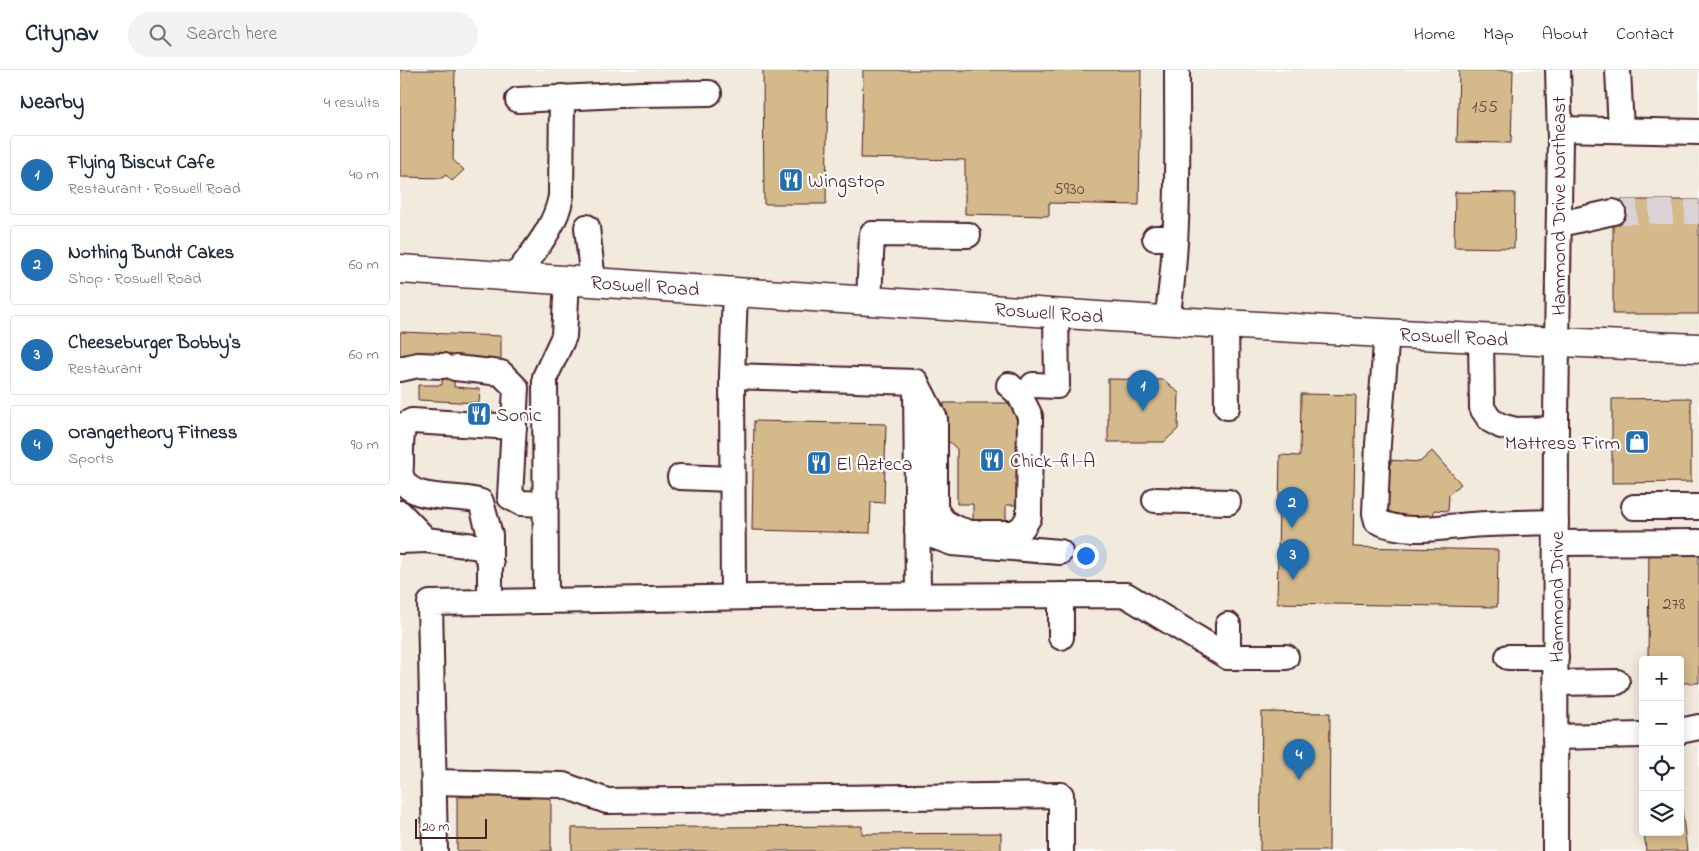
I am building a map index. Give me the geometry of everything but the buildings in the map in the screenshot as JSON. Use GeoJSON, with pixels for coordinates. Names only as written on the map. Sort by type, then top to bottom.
{"type":"FeatureCollection","features":[{"type":"Feature","properties":{"kind":"main road","name":"Roswell Road"},"geometry":{"type":"LineString","coordinates":[[400,269],[1056,313],[1481,338],[1699,348]]}},
{"type":"Feature","properties":{"kind":"street"},"geometry":{"type":"LineString","coordinates":[[1167,319],[1172,285],[1165,238],[1177,215],[1177,70]]}},
{"type":"Feature","properties":{"kind":"street","name":"Hammond Drive Northeast"},"geometry":{"type":"LineString","coordinates":[[1558,70],[1560,129],[1558,342]]}},
{"type":"Feature","properties":{"kind":"street"},"geometry":{"type":"LineString","coordinates":[[1618,70],[1621,130]]}},
{"type":"Feature","properties":{"kind":"street"},"geometry":{"type":"LineString","coordinates":[[518,100],[709,93]]}},
{"type":"Feature","properties":{"kind":"street"},"geometry":{"type":"LineString","coordinates":[[515,277],[551,226],[559,210],[561,196],[562,97]]}},
{"type":"Feature","properties":{"kind":"street"},"geometry":{"type":"LineString","coordinates":[[1560,129],[1699,132]]}},
{"type":"Feature","properties":{"kind":"street"},"geometry":{"type":"LineString","coordinates":[[1560,224],[1613,212]]}},
{"type":"Feature","properties":{"kind":"street"},"geometry":{"type":"LineString","coordinates":[[546,600],[545,377],[564,336],[580,281],[587,227]]}},
{"type":"Feature","properties":{"kind":"street"},"geometry":{"type":"LineString","coordinates":[[869,300],[872,234],[968,235]]}},
{"type":"Feature","properties":{"kind":"street"},"geometry":{"type":"LineString","coordinates":[[733,597],[732,376],[735,291]]}},
{"type":"Feature","properties":{"kind":"street"},"geometry":{"type":"LineString","coordinates":[[1034,385],[1057,386],[1056,313]]}},
{"type":"Feature","properties":{"kind":"street"},"geometry":{"type":"LineString","coordinates":[[1226,323],[1227,408]]}},
{"type":"Feature","properties":{"kind":"street"},"geometry":{"type":"LineString","coordinates":[[1387,332],[1378,444],[1375,513],[1377,521],[1387,526],[1420,530],[1472,524],[1618,542],[1699,542]]}},
{"type":"Feature","properties":{"kind":"street"},"geometry":{"type":"LineString","coordinates":[[1481,338],[1482,408],[1490,420],[1501,426],[1516,430],[1556,429]]}},
{"type":"Feature","properties":{"kind":"street","name":"Hammond Drive"},"geometry":{"type":"LineString","coordinates":[[1555,851],[1558,342]]}},
{"type":"Feature","properties":{"kind":"street"},"geometry":{"type":"LineString","coordinates":[[400,368],[418,365],[501,373],[516,388],[510,497],[521,503],[546,504]]}},
{"type":"Feature","properties":{"kind":"street"},"geometry":{"type":"LineString","coordinates":[[732,376],[916,382]]}},
{"type":"Feature","properties":{"kind":"street"},"geometry":{"type":"LineString","coordinates":[[916,382],[935,418],[935,509],[943,521],[956,528],[970,532],[1013,532],[1022,528],[1030,517],[1030,416],[1019,394],[1009,385]]}},
{"type":"Feature","properties":{"kind":"street"},"geometry":{"type":"LineString","coordinates":[[916,382],[918,595]]}},
{"type":"Feature","properties":{"kind":"street"},"geometry":{"type":"LineString","coordinates":[[510,495],[481,502],[473,498],[426,495],[408,488],[401,476],[400,435],[404,424],[412,421],[514,427]]}},
{"type":"Feature","properties":{"kind":"street"},"geometry":{"type":"LineString","coordinates":[[680,476],[732,479]]}},
{"type":"Feature","properties":{"kind":"street"},"geometry":{"type":"LineString","coordinates":[[1155,500],[1228,502]]}},
{"type":"Feature","properties":{"kind":"street"},"geometry":{"type":"LineString","coordinates":[[481,502],[490,534],[490,601]]}},
{"type":"Feature","properties":{"kind":"street"},"geometry":{"type":"LineString","coordinates":[[1634,507],[1699,507]]}},
{"type":"Feature","properties":{"kind":"street"},"geometry":{"type":"LineString","coordinates":[[400,513],[426,540]]}},
{"type":"Feature","properties":{"kind":"street"},"geometry":{"type":"LineString","coordinates":[[917,530],[952,543],[1060,552]]}},
{"type":"Feature","properties":{"kind":"street"},"geometry":{"type":"LineString","coordinates":[[400,541],[426,540],[482,547],[491,564]]}},
{"type":"Feature","properties":{"kind":"street"},"geometry":{"type":"LineString","coordinates":[[1061,594],[1061,637]]}},
{"type":"Feature","properties":{"kind":"street"},"geometry":{"type":"LineString","coordinates":[[434,851],[430,603],[733,597],[1126,595],[1228,657],[1286,657]]}},
{"type":"Feature","properties":{"kind":"street"},"geometry":{"type":"LineString","coordinates":[[1228,625],[1228,657]]}},
{"type":"Feature","properties":{"kind":"street"},"geometry":{"type":"LineString","coordinates":[[1508,657],[1556,657]]}},
{"type":"Feature","properties":{"kind":"street"},"geometry":{"type":"LineString","coordinates":[[1556,683],[1617,682]]}},
{"type":"Feature","properties":{"kind":"street"},"geometry":{"type":"LineString","coordinates":[[1684,730],[1699,728]]}},
{"type":"Feature","properties":{"kind":"street"},"geometry":{"type":"LineString","coordinates":[[1555,737],[1639,736]]}},
{"type":"Feature","properties":{"kind":"street"},"geometry":{"type":"LineString","coordinates":[[434,782],[563,785],[607,801],[1061,795],[1061,851]]}},
{"type":"Feature","properties":{"kind":"shaded area"},"geometry":{"type":"Polygon","coordinates":[[[400,70],[1699,70],[1699,851],[400,851],[400,70]]]}},
{"type":"Feature","properties":{"kind":"tunnel"},"geometry":{"type":"LineString","coordinates":[[1613,212],[1699,212]]}},
{"type":"Feature","properties":{"kind":"place","name":"Wingstop"},"geometry":{"type":"Point","coordinates":[791,180]}},
{"type":"Feature","properties":{"kind":"place","name":"Flying Biscut Cafe"},"geometry":{"type":"Point","coordinates":[1143,411]}},
{"type":"Feature","properties":{"kind":"place","name":"Sonic"},"geometry":{"type":"Point","coordinates":[479,414]}},
{"type":"Feature","properties":{"kind":"place","name":"Mattress Firm"},"geometry":{"type":"Point","coordinates":[1637,442]}},
{"type":"Feature","properties":{"kind":"place","name":"Chick-fil-A"},"geometry":{"type":"Point","coordinates":[992,460]}},
{"type":"Feature","properties":{"kind":"place","name":"El Azteca"},"geometry":{"type":"Point","coordinates":[819,463]}},
{"type":"Feature","properties":{"kind":"place","name":"Nothing Bundt Cakes"},"geometry":{"type":"Point","coordinates":[1292,528]}},
{"type":"Feature","properties":{"kind":"place","name":"Cheeseburger Bobby's"},"geometry":{"type":"Point","coordinates":[1293,580]}},
{"type":"Feature","properties":{"kind":"place","name":"Orangetheory Fitness"},"geometry":{"type":"Point","coordinates":[1299,780]}}]}
